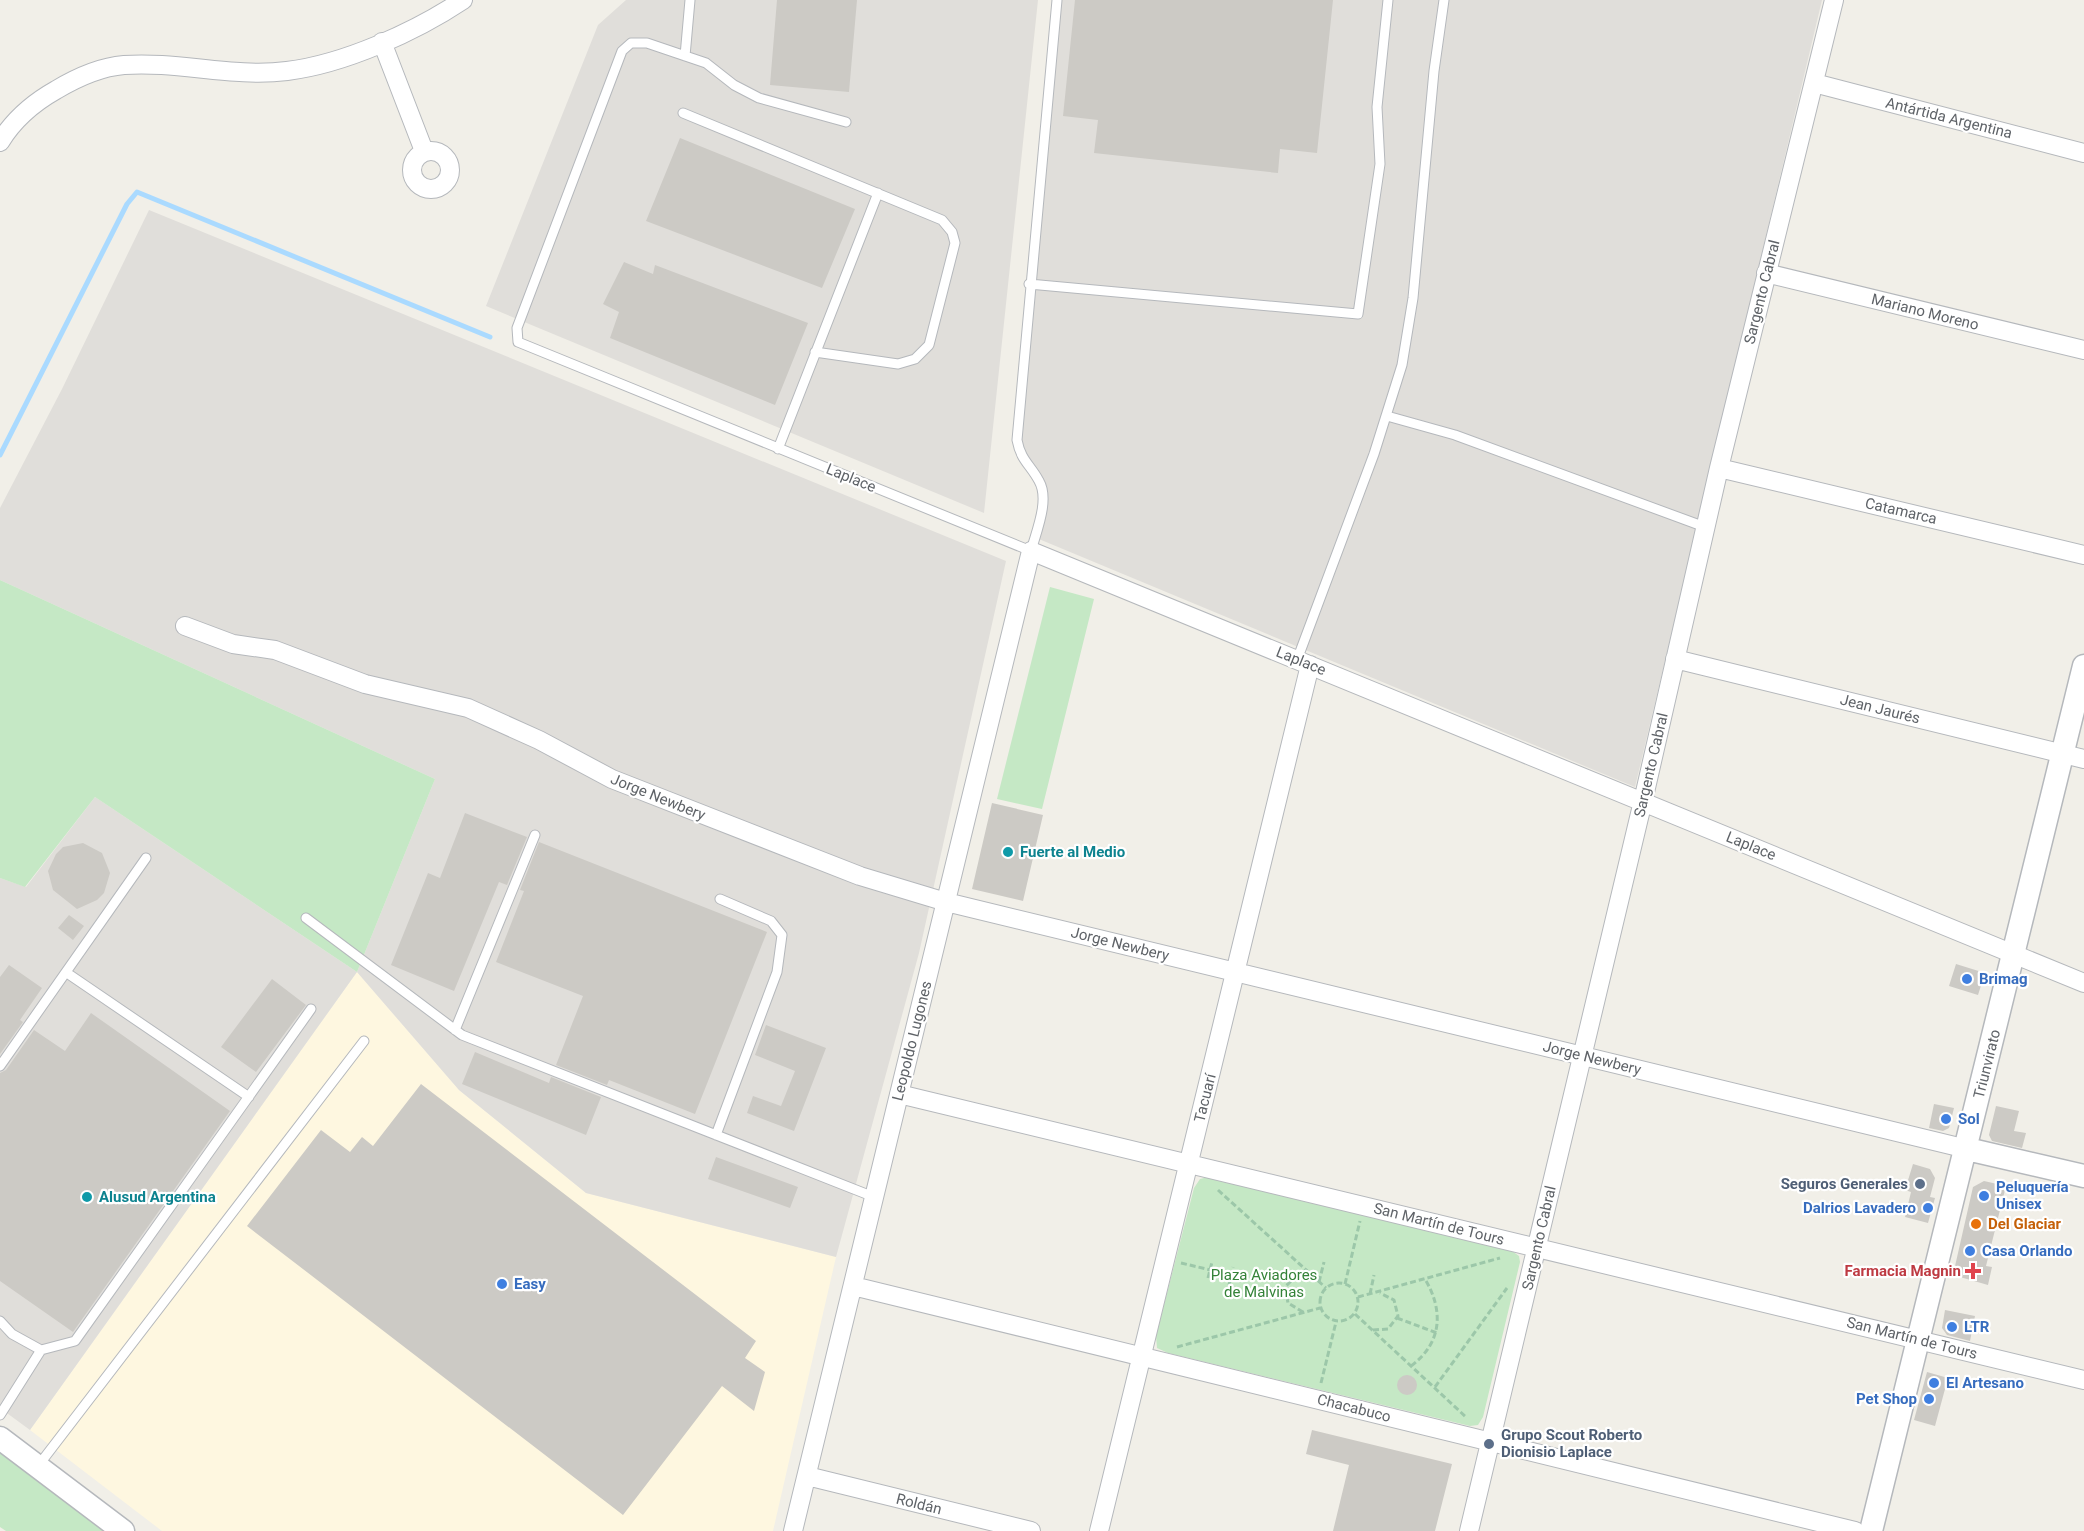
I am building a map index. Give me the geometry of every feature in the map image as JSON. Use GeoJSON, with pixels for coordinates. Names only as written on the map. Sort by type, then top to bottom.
{"type":"FeatureCollection","features":[{"type":"Feature","properties":{"kind":"street"},"geometry":{"type":"LineString","coordinates":[[0,142],[9,127],[39,99],[93,72],[130,65],[197,70],[286,72],[322,64],[382,42],[463,0]]}},
{"type":"Feature","properties":{"kind":"street","name":"Sargento Cabral"},"geometry":{"type":"LineString","coordinates":[[1469,1531],[1643,801],[1719,468],[1833,0]]}},
{"type":"Feature","properties":{"kind":"street"},"geometry":{"type":"LineString","coordinates":[[382,42],[424,152]]}},
{"type":"Feature","properties":{"kind":"street","name":"Antártida Argentina"},"geometry":{"type":"LineString","coordinates":[[1814,83],[2084,153]]}},
{"type":"Feature","properties":{"kind":"street","name":"Mariano Moreno"},"geometry":{"type":"LineString","coordinates":[[1766,273],[2084,350]]}},
{"type":"Feature","properties":{"kind":"street","name":"Catamarca"},"geometry":{"type":"LineString","coordinates":[[1719,468],[2084,555]]}},
{"type":"Feature","properties":{"kind":"street","name":"Laplace"},"geometry":{"type":"LineString","coordinates":[[1031,551],[2084,983]]}},
{"type":"Feature","properties":{"kind":"street","name":"Leopoldo Lugones"},"geometry":{"type":"LineString","coordinates":[[793,1531],[1031,551]]}},
{"type":"Feature","properties":{"kind":"street","name":"Jorge Newbery"},"geometry":{"type":"LineString","coordinates":[[185,626],[233,644],[275,650],[365,684],[468,708],[539,740],[612,779],[860,876],[946,902],[2084,1176]]}},
{"type":"Feature","properties":{"kind":"street","name":"Jean Jaurés"},"geometry":{"type":"LineString","coordinates":[[1675,659],[2073,757]]}},
{"type":"Feature","properties":{"kind":"street","name":"Tacuarí"},"geometry":{"type":"LineString","coordinates":[[1099,1531],[1236,972],[1304,662]]}},
{"type":"Feature","properties":{"kind":"street","name":"Triunvirato"},"geometry":{"type":"LineString","coordinates":[[1871,1531],[2014,954],[2073,757],[2084,666]]}},
{"type":"Feature","properties":{"kind":"street","name":"San Martín de Tours"},"geometry":{"type":"LineString","coordinates":[[899,1094],[2084,1380]]}},
{"type":"Feature","properties":{"kind":"street","name":"Chacabuco"},"geometry":{"type":"LineString","coordinates":[[853,1286],[1491,1440],[1855,1531]]}},
{"type":"Feature","properties":{"kind":"street"},"geometry":{"type":"LineString","coordinates":[[0,1438],[123,1531]]}},
{"type":"Feature","properties":{"kind":"street","name":"Roldán"},"geometry":{"type":"LineString","coordinates":[[807,1476],[1031,1531]]}},
{"type":"Feature","properties":{"kind":"lane"},"geometry":{"type":"LineString","coordinates":[[690,0],[685,56],[706,63],[734,85],[759,98],[846,122]]}},
{"type":"Feature","properties":{"kind":"lane"},"geometry":{"type":"LineString","coordinates":[[1031,551],[1043,504],[1041,483],[1020,457],[1017,440],[1029,284],[1056,0]]}},
{"type":"Feature","properties":{"kind":"lane"},"geometry":{"type":"LineString","coordinates":[[1029,284],[1358,314],[1380,164],[1377,107],[1388,0]]}},
{"type":"Feature","properties":{"kind":"lane"},"geometry":{"type":"LineString","coordinates":[[1304,662],[1402,365],[1413,298],[1434,71],[1444,0]]}},
{"type":"Feature","properties":{"kind":"lane","name":"Laplace"},"geometry":{"type":"LineString","coordinates":[[685,56],[646,43],[631,43],[622,51],[517,328],[518,342],[1031,551]]}},
{"type":"Feature","properties":{"kind":"lane"},"geometry":{"type":"LineString","coordinates":[[683,113],[942,220],[951,232],[955,243],[929,345],[915,359],[898,364],[815,352]]}},
{"type":"Feature","properties":{"kind":"lane"},"geometry":{"type":"LineString","coordinates":[[778,449],[878,193]]}},
{"type":"Feature","properties":{"kind":"lane"},"geometry":{"type":"LineString","coordinates":[[1387,416],[1455,435],[1705,527]]}},
{"type":"Feature","properties":{"kind":"lane"},"geometry":{"type":"LineString","coordinates":[[455,1030],[535,835]]}},
{"type":"Feature","properties":{"kind":"lane"},"geometry":{"type":"LineString","coordinates":[[0,1066],[146,858]]}},
{"type":"Feature","properties":{"kind":"lane"},"geometry":{"type":"LineString","coordinates":[[716,1135],[777,972],[782,935],[771,921],[720,899]]}},
{"type":"Feature","properties":{"kind":"lane"},"geometry":{"type":"LineString","coordinates":[[306,918],[462,1035],[874,1197]]}},
{"type":"Feature","properties":{"kind":"lane"},"geometry":{"type":"LineString","coordinates":[[66,973],[249,1097]]}},
{"type":"Feature","properties":{"kind":"lane"},"geometry":{"type":"LineString","coordinates":[[0,1415],[41,1350],[75,1341],[311,1010]]}},
{"type":"Feature","properties":{"kind":"lane"},"geometry":{"type":"LineString","coordinates":[[38,1466],[364,1041]]}},
{"type":"Feature","properties":{"kind":"lane"},"geometry":{"type":"LineString","coordinates":[[0,1321],[12,1334],[41,1350]]}},
{"type":"Feature","properties":{"kind":"path"},"geometry":{"type":"LineString","coordinates":[[1217,1188],[1326,1288]]}},
{"type":"Feature","properties":{"kind":"path"},"geometry":{"type":"LineString","coordinates":[[1345,1284],[1363,1206]]}},
{"type":"Feature","properties":{"kind":"path"},"geometry":{"type":"LineString","coordinates":[[1358,1297],[1503,1257]]}},
{"type":"Feature","properties":{"kind":"path"},"geometry":{"type":"LineString","coordinates":[[1166,1259],[1232,1275]]}},
{"type":"Feature","properties":{"kind":"path"},"geometry":{"type":"LineString","coordinates":[[1208,1278],[1212,1262]]}},
{"type":"Feature","properties":{"kind":"path"},"geometry":{"type":"LineString","coordinates":[[1319,1282],[1324,1262]]}},
{"type":"Feature","properties":{"kind":"path"},"geometry":{"type":"LineString","coordinates":[[1229,1285],[1233,1267]]}},
{"type":"Feature","properties":{"kind":"path"},"geometry":{"type":"LineString","coordinates":[[1304,1312],[1288,1304],[1285,1287],[1296,1275],[1314,1277]]}},
{"type":"Feature","properties":{"kind":"path"},"geometry":{"type":"LineString","coordinates":[[1370,1294],[1374,1275]]}},
{"type":"Feature","properties":{"kind":"path"},"geometry":{"type":"LineString","coordinates":[[1411,1366],[1426,1353],[1437,1333],[1436,1303],[1425,1279]]}},
{"type":"Feature","properties":{"kind":"path"},"geometry":{"type":"LineString","coordinates":[[1333,1284],[1345,1284],[1353,1288],[1358,1297],[1355,1314],[1344,1321],[1336,1322],[1327,1318],[1320,1308],[1320,1299],[1326,1288],[1333,1284]]}},
{"type":"Feature","properties":{"kind":"path"},"geometry":{"type":"LineString","coordinates":[[1435,1388],[1509,1285]]}},
{"type":"Feature","properties":{"kind":"path"},"geometry":{"type":"LineString","coordinates":[[1371,1329],[1388,1329],[1397,1318],[1398,1310],[1394,1300],[1377,1293]]}},
{"type":"Feature","properties":{"kind":"path"},"geometry":{"type":"LineString","coordinates":[[1174,1348],[1320,1308]]}},
{"type":"Feature","properties":{"kind":"path"},"geometry":{"type":"LineString","coordinates":[[1355,1314],[1491,1440]]}},
{"type":"Feature","properties":{"kind":"path"},"geometry":{"type":"LineString","coordinates":[[1397,1318],[1437,1333]]}},
{"type":"Feature","properties":{"kind":"path"},"geometry":{"type":"LineString","coordinates":[[1318,1399],[1336,1322]]}},
{"type":"Feature","properties":{"kind":"shaded area"},"geometry":{"type":"Polygon","coordinates":[[[626,0],[1038,0],[984,513],[486,306],[598,25],[626,0]]]}},
{"type":"Feature","properties":{"kind":"shaded area"},"geometry":{"type":"Polygon","coordinates":[[[1057,0],[1822,0],[1635,787],[1034,537],[1043,504],[1041,483],[1020,457],[1021,366],[1057,0]]]}},
{"type":"Feature","properties":{"kind":"shaded area"},"geometry":{"type":"Polygon","coordinates":[[[149,210],[1006,561],[919,953],[836,1257],[586,1193],[459,1090],[357,972],[435,779],[0,580],[0,508],[62,389],[149,210]]]}},
{"type":"Feature","properties":{"kind":"shaded area"},"geometry":{"type":"Polygon","coordinates":[[[95,797],[357,972],[30,1430],[0,1408],[0,878],[26,887],[95,797]]]}},
{"type":"Feature","properties":{"kind":"shaded area"},"geometry":{"type":"Polygon","coordinates":[[[357,972],[459,1090],[586,1193],[836,1257],[773,1531],[162,1531],[30,1430],[357,972]]]}},
{"type":"Feature","properties":{"kind":"green space"},"geometry":{"type":"Polygon","coordinates":[[[0,580],[435,779],[357,972],[95,797],[25,887],[0,878],[0,580]]]}},
{"type":"Feature","properties":{"kind":"green space"},"geometry":{"type":"Polygon","coordinates":[[[1050,587],[1094,599],[1042,809],[997,799],[1050,587]]]}},
{"type":"Feature","properties":{"kind":"green space","name":"Plaza Aviadores de Malvinas"},"geometry":{"type":"Polygon","coordinates":[[[1208,1177],[1512,1251],[1519,1256],[1520,1262],[1483,1417],[1478,1425],[1470,1426],[1168,1353],[1157,1348],[1156,1336],[1194,1188],[1200,1179],[1208,1177]]]}},
{"type":"Feature","properties":{"kind":"green space"},"geometry":{"type":"Polygon","coordinates":[[[0,1450],[107,1531],[6,1531],[0,1527],[0,1450]]]}},
{"type":"Feature","properties":{"kind":"building"},"geometry":{"type":"Polygon","coordinates":[[[777,0],[857,0],[849,92],[770,85],[777,0]]]}},
{"type":"Feature","properties":{"kind":"building"},"geometry":{"type":"Polygon","coordinates":[[[1075,0],[1333,0],[1317,153],[1280,149],[1278,173],[1094,153],[1098,120],[1063,116],[1075,0]]]}},
{"type":"Feature","properties":{"kind":"building"},"geometry":{"type":"Polygon","coordinates":[[[680,138],[855,209],[822,288],[646,221],[680,138]]]}},
{"type":"Feature","properties":{"kind":"building"},"geometry":{"type":"Polygon","coordinates":[[[624,262],[653,274],[655,265],[808,323],[775,405],[610,338],[619,312],[603,304],[624,262]]]}},
{"type":"Feature","properties":{"kind":"building","name":"Fuerte al Medio"},"geometry":{"type":"Polygon","coordinates":[[[992,803],[1043,815],[1023,901],[972,889],[992,803]]]}},
{"type":"Feature","properties":{"kind":"building"},"geometry":{"type":"Polygon","coordinates":[[[465,813],[527,837],[507,885],[499,882],[454,991],[391,965],[428,873],[440,878],[465,813]]]}},
{"type":"Feature","properties":{"kind":"building"},"geometry":{"type":"Polygon","coordinates":[[[539,842],[767,932],[695,1114],[609,1080],[607,1085],[556,1065],[583,996],[496,962],[524,891],[520,890],[539,842]]]}},
{"type":"Feature","properties":{"kind":"building"},"geometry":{"type":"Polygon","coordinates":[[[83,843],[102,853],[110,873],[104,893],[97,900],[77,909],[53,890],[48,871],[56,854],[63,847],[83,843]]]}},
{"type":"Feature","properties":{"kind":"building"},"geometry":{"type":"Polygon","coordinates":[[[69,915],[84,926],[73,940],[58,928],[69,915]]]}},
{"type":"Feature","properties":{"kind":"building","name":"Brimag"},"geometry":{"type":"Polygon","coordinates":[[[1956,964],[1985,973],[1978,995],[1949,986],[1956,964]]]}},
{"type":"Feature","properties":{"kind":"building"},"geometry":{"type":"Polygon","coordinates":[[[9,965],[42,988],[20,1020],[23,1022],[0,1054],[0,977],[9,965]]]}},
{"type":"Feature","properties":{"kind":"building"},"geometry":{"type":"Polygon","coordinates":[[[272,979],[306,1005],[256,1072],[221,1047],[272,979]]]}},
{"type":"Feature","properties":{"kind":"building","name":"Alusud Argentina"},"geometry":{"type":"Polygon","coordinates":[[[91,1013],[230,1111],[73,1332],[0,1281],[0,1073],[6,1070],[34,1030],[65,1051],[91,1013]]]}},
{"type":"Feature","properties":{"kind":"building"},"geometry":{"type":"Polygon","coordinates":[[[766,1025],[826,1048],[794,1131],[747,1113],[753,1096],[781,1106],[795,1071],[755,1055],[766,1025]]]}},
{"type":"Feature","properties":{"kind":"building"},"geometry":{"type":"Polygon","coordinates":[[[475,1052],[549,1083],[551,1077],[601,1097],[586,1135],[462,1084],[475,1052]]]}},
{"type":"Feature","properties":{"kind":"building","name":"Easy"},"geometry":{"type":"Polygon","coordinates":[[[421,1084],[756,1341],[745,1358],[765,1372],[754,1411],[722,1386],[623,1515],[247,1226],[321,1130],[350,1152],[362,1137],[373,1146],[421,1084]]]}},
{"type":"Feature","properties":{"kind":"building"},"geometry":{"type":"Polygon","coordinates":[[[1934,1104],[1954,1108],[1949,1128],[1943,1131],[1929,1128],[1934,1104]]]}},
{"type":"Feature","properties":{"kind":"building"},"geometry":{"type":"Polygon","coordinates":[[[1996,1106],[2019,1111],[2014,1131],[2026,1133],[2022,1148],[1992,1141],[1989,1135],[1996,1106]]]}},
{"type":"Feature","properties":{"kind":"building"},"geometry":{"type":"Polygon","coordinates":[[[716,1157],[798,1187],[790,1208],[708,1179],[716,1157]]]}},
{"type":"Feature","properties":{"kind":"building"},"geometry":{"type":"Polygon","coordinates":[[[1913,1164],[1930,1169],[1935,1178],[1930,1197],[1935,1198],[1928,1223],[1905,1217],[1911,1192],[1905,1190],[1913,1164]]]}},
{"type":"Feature","properties":{"kind":"building"},"geometry":{"type":"Polygon","coordinates":[[[1984,1181],[2006,1186],[1986,1266],[1992,1267],[1988,1285],[1953,1275],[1973,1187],[1984,1181]]]}},
{"type":"Feature","properties":{"kind":"building"},"geometry":{"type":"Polygon","coordinates":[[[1945,1310],[1975,1316],[1970,1341],[1947,1335],[1942,1328],[1945,1310]]]}},
{"type":"Feature","properties":{"kind":"building"},"geometry":{"type":"Polygon","coordinates":[[[1927,1372],[1948,1378],[1935,1426],[1914,1420],[1927,1372]]]}},
{"type":"Feature","properties":{"kind":"building"},"geometry":{"type":"Polygon","coordinates":[[[1407,1375],[1414,1378],[1417,1385],[1414,1392],[1407,1395],[1400,1392],[1397,1385],[1400,1378],[1407,1375]]]}},
{"type":"Feature","properties":{"kind":"building"},"geometry":{"type":"Polygon","coordinates":[[[1312,1430],[1452,1464],[1435,1531],[1333,1531],[1349,1465],[1306,1454],[1312,1430]]]}},
{"type":"Feature","properties":{"kind":"waterway"},"geometry":{"type":"LineString","coordinates":[[0,455],[127,204],[137,192],[490,337]]}},
{"type":"Feature","properties":{"kind":"place","name":"Fuerte al Medio"},"geometry":{"type":"Point","coordinates":[1008,852]}},
{"type":"Feature","properties":{"kind":"place","name":"Brimag"},"geometry":{"type":"Point","coordinates":[1967,979]}},
{"type":"Feature","properties":{"kind":"place","name":"Sol"},"geometry":{"type":"Point","coordinates":[1946,1119]}},
{"type":"Feature","properties":{"kind":"place","name":"Seguros Generales"},"geometry":{"type":"Point","coordinates":[1920,1184]}},
{"type":"Feature","properties":{"kind":"place","name":"Peluquería Unisex"},"geometry":{"type":"Point","coordinates":[1984,1196]}},
{"type":"Feature","properties":{"kind":"place","name":"Alusud Argentina"},"geometry":{"type":"Point","coordinates":[87,1197]}},
{"type":"Feature","properties":{"kind":"place","name":"Dalrios Lavadero"},"geometry":{"type":"Point","coordinates":[1928,1208]}},
{"type":"Feature","properties":{"kind":"place","name":"Del Glaciar"},"geometry":{"type":"Point","coordinates":[1976,1224]}},
{"type":"Feature","properties":{"kind":"place","name":"Casa Orlando"},"geometry":{"type":"Point","coordinates":[1970,1251]}},
{"type":"Feature","properties":{"kind":"place","name":"Farmacia Magnin"},"geometry":{"type":"Point","coordinates":[1973,1271]}},
{"type":"Feature","properties":{"kind":"place","name":"Easy"},"geometry":{"type":"Point","coordinates":[502,1284]}},
{"type":"Feature","properties":{"kind":"place","name":"LTR"},"geometry":{"type":"Point","coordinates":[1952,1327]}},
{"type":"Feature","properties":{"kind":"place","name":"El Artesano"},"geometry":{"type":"Point","coordinates":[1934,1383]}},
{"type":"Feature","properties":{"kind":"place","name":"Pet Shop"},"geometry":{"type":"Point","coordinates":[1929,1399]}},
{"type":"Feature","properties":{"kind":"place","name":"Grupo Scout Roberto Dionisio Laplace"},"geometry":{"type":"Point","coordinates":[1489,1444]}}]}
